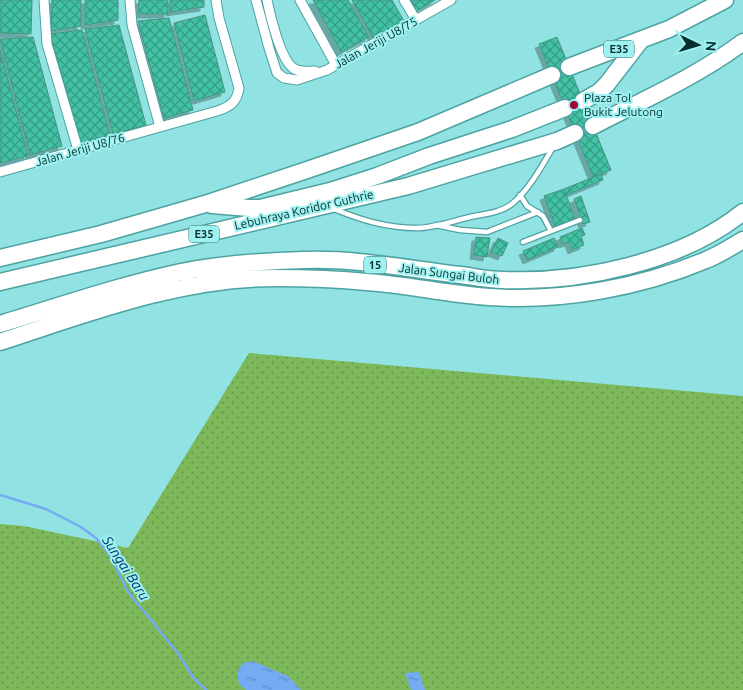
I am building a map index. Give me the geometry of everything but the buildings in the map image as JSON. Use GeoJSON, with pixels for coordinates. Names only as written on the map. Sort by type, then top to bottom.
{"type":"FeatureCollection","features":[{"type":"Feature","properties":{"kind":"highway","name":"E35"},"geometry":{"type":"LineString","coordinates":[[570,67],[669,29],[726,0]]}},
{"type":"Feature","properties":{"kind":"highway"},"geometry":{"type":"LineString","coordinates":[[583,101],[599,92],[607,84],[641,40]]}},
{"type":"Feature","properties":{"kind":"highway"},"geometry":{"type":"LineString","coordinates":[[593,126],[691,75],[743,42]]}},
{"type":"Feature","properties":{"kind":"highway","name":"E35"},"geometry":{"type":"LineString","coordinates":[[0,258],[35,248],[101,234],[205,204],[418,132],[552,75]]}},
{"type":"Feature","properties":{"kind":"highway"},"geometry":{"type":"LineString","coordinates":[[205,204],[260,208],[330,191],[512,129],[565,108]]}},
{"type":"Feature","properties":{"kind":"highway","name":"Lebuhraya Koridor Guthrie"},"geometry":{"type":"LineString","coordinates":[[0,282],[408,186],[557,141],[575,133]]}},
{"type":"Feature","properties":{"kind":"highway","name":"Jalan Sungai Buloh"},"geometry":{"type":"LineString","coordinates":[[0,324],[115,289],[182,272],[264,263],[306,260],[351,262],[502,280],[556,279],[589,275],[654,258],[702,239],[743,212]]}},
{"type":"Feature","properties":{"kind":"highway","name":"Jalan Sungai Buloh"},"geometry":{"type":"LineString","coordinates":[[0,342],[117,304],[185,287],[234,280],[275,278],[367,282],[488,297],[533,298],[612,289],[681,270],[708,260],[743,240]]}},
{"type":"Feature","properties":{"kind":"highway"},"geometry":{"type":"LineString","coordinates":[[0,249],[35,248]]}},
{"type":"Feature","properties":{"kind":"street"},"geometry":{"type":"LineString","coordinates":[[44,0],[47,44],[78,150]]}},
{"type":"Feature","properties":{"kind":"street"},"geometry":{"type":"LineString","coordinates":[[130,0],[132,25],[160,127]]}},
{"type":"Feature","properties":{"kind":"street","name":"Jalan Jeriji U8/76"},"geometry":{"type":"LineString","coordinates":[[0,172],[224,109],[236,99],[238,85],[219,18],[216,0]]}},
{"type":"Feature","properties":{"kind":"street","name":"Jalan Jeriji U8/75"},"geometry":{"type":"LineString","coordinates":[[256,0],[277,73],[284,78],[297,80],[327,70],[451,0]]}},
{"type":"Feature","properties":{"kind":"street","name":"Jalan Jeriji U8/75"},"geometry":{"type":"LineString","coordinates":[[267,0],[271,24],[286,60],[291,67],[300,72],[327,70]]}},
{"type":"Feature","properties":{"kind":"street"},"geometry":{"type":"LineString","coordinates":[[300,0],[336,65]]}},
{"type":"Feature","properties":{"kind":"street"},"geometry":{"type":"LineString","coordinates":[[404,0],[416,20]]}},
{"type":"Feature","properties":{"kind":"lane"},"geometry":{"type":"LineString","coordinates":[[324,205],[362,220],[390,226],[418,228],[500,211],[512,204],[520,196],[557,141]]}},
{"type":"Feature","properties":{"kind":"lane"},"geometry":{"type":"LineString","coordinates":[[520,196],[527,206],[538,212],[545,219],[551,231]]}},
{"type":"Feature","properties":{"kind":"lane"},"geometry":{"type":"LineString","coordinates":[[434,224],[460,230],[487,232],[538,212]]}},
{"type":"Feature","properties":{"kind":"lane"},"geometry":{"type":"LineString","coordinates":[[523,242],[580,220]]}},
{"type":"Feature","properties":{"kind":"green space"},"geometry":{"type":"Polygon","coordinates":[[[249,353],[743,396],[743,690],[0,690],[0,524],[24,526],[128,548],[249,353]]]}},
{"type":"Feature","properties":{"kind":"water"},"geometry":{"type":"Polygon","coordinates":[[[253,661],[288,676],[301,690],[246,690],[239,684],[237,672],[243,663],[253,661]]]}},
{"type":"Feature","properties":{"kind":"water"},"geometry":{"type":"Polygon","coordinates":[[[419,672],[425,690],[411,690],[405,673],[419,672]]]}},
{"type":"Feature","properties":{"kind":"waterway","name":"Sungai Baru"},"geometry":{"type":"LineString","coordinates":[[0,495],[46,509],[81,527],[96,538],[109,554],[128,592],[177,652],[193,677],[206,690]]}},
{"type":"Feature","properties":{"kind":"place","name":"Plaza Tol Bukit Jelutong"},"geometry":{"type":"Point","coordinates":[574,105]}}]}
